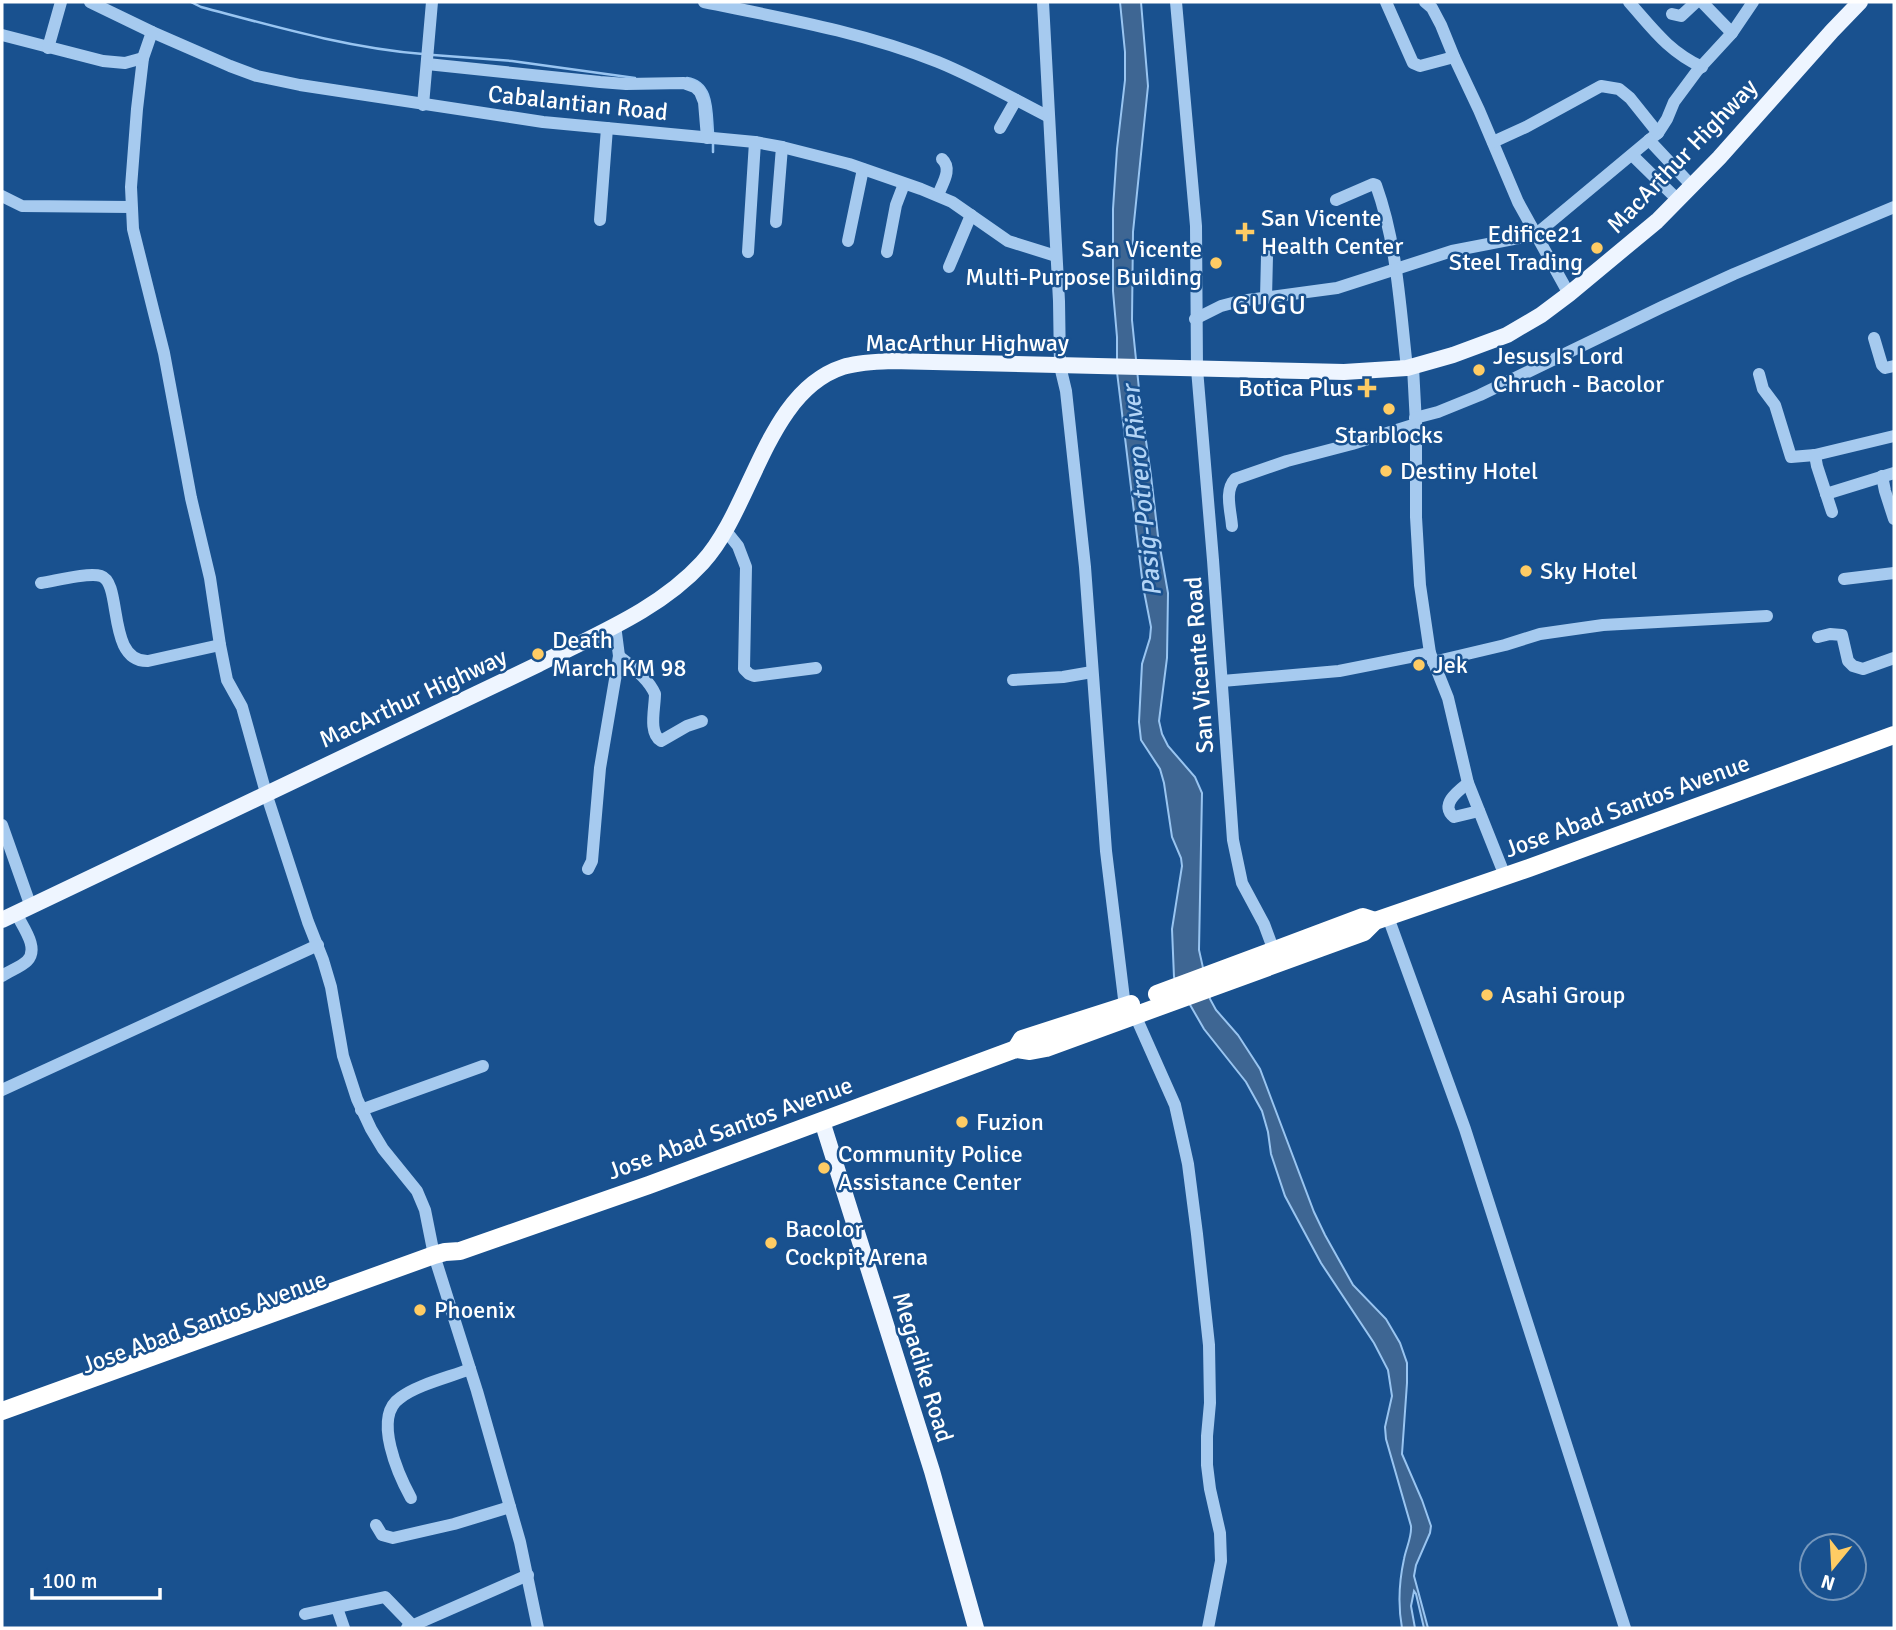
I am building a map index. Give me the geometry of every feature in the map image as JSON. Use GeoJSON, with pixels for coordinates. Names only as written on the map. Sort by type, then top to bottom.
{"type":"FeatureCollection","features":[{"type":"Feature","properties":{"kind":"highway","name":"Jose Abad Santos Avenue"},"geometry":{"type":"LineString","coordinates":[[2,1411],[435,1260],[447,1261],[460,1251],[649,1185],[1016,1049],[1030,1051],[1046,1048],[1134,1009],[1271,957],[1363,917],[1382,919],[1894,735]]}},
{"type":"Feature","properties":{"kind":"highway","name":"Jose Abad Santos Avenue"},"geometry":{"type":"LineString","coordinates":[[2,1421],[349,1296],[435,1260]]}},
{"type":"Feature","properties":{"kind":"main road","name":"MacArthur Highway"},"geometry":{"type":"LineString","coordinates":[[16,913],[539,664],[662,598],[705,561],[726,531],[784,415],[804,391],[841,368],[891,361],[1344,372],[1410,367],[1466,351],[1507,335],[1541,315],[1636,240],[1692,186],[1860,2]]}},
{"type":"Feature","properties":{"kind":"main road","name":"Megadike Road"},"geometry":{"type":"LineString","coordinates":[[822,1121],[932,1471],[976,1628]]}},
{"type":"Feature","properties":{"kind":"street"},"geometry":{"type":"LineString","coordinates":[[48,48],[61,2]]}},
{"type":"Feature","properties":{"kind":"street","name":"Cabalantian Road"},"geometry":{"type":"LineString","coordinates":[[90,2],[152,32],[257,76],[424,105],[543,122],[755,142],[782,147],[863,169],[938,195],[1007,241],[1056,256]]}},
{"type":"Feature","properties":{"kind":"street"},"geometry":{"type":"LineString","coordinates":[[424,105],[432,2]]}},
{"type":"Feature","properties":{"kind":"street"},"geometry":{"type":"LineString","coordinates":[[704,2],[797,21],[888,44],[990,85],[1049,117]]}},
{"type":"Feature","properties":{"kind":"street"},"geometry":{"type":"LineString","coordinates":[[1043,2],[1063,366],[1085,568],[1106,851],[1134,1009],[1175,1105],[1188,1164],[1209,1345],[1207,1465],[1220,1533],[1221,1560],[1208,1628]]}},
{"type":"Feature","properties":{"kind":"street","name":"San Vicente Road"},"geometry":{"type":"LineString","coordinates":[[1176,2],[1196,226],[1195,369],[1234,840],[1242,883],[1264,924],[1271,957]]}},
{"type":"Feature","properties":{"kind":"street"},"geometry":{"type":"LineString","coordinates":[[1386,2],[1413,63],[1420,66],[1454,57]]}},
{"type":"Feature","properties":{"kind":"street"},"geometry":{"type":"LineString","coordinates":[[1425,2],[1437,16],[1518,202],[1569,294]]}},
{"type":"Feature","properties":{"kind":"street"},"geometry":{"type":"LineString","coordinates":[[1629,2],[1665,43],[1681,56],[1702,66]]}},
{"type":"Feature","properties":{"kind":"street"},"geometry":{"type":"LineString","coordinates":[[1672,14],[1681,16],[1696,2]]}},
{"type":"Feature","properties":{"kind":"street"},"geometry":{"type":"LineString","coordinates":[[1702,2],[1732,33]]}},
{"type":"Feature","properties":{"kind":"street"},"geometry":{"type":"LineString","coordinates":[[1195,319],[1221,306],[1240,301],[1337,288],[1452,251],[1535,235],[1654,137],[1667,119],[1674,102],[1732,33],[1753,2]]}},
{"type":"Feature","properties":{"kind":"street"},"geometry":{"type":"LineString","coordinates":[[152,32],[143,58],[133,155],[131,207],[135,241],[164,353],[191,498],[211,579],[227,680],[242,707],[265,793],[331,987],[344,1056],[361,1110],[383,1149],[417,1191],[425,1210],[435,1260],[510,1507],[538,1628]]}},
{"type":"Feature","properties":{"kind":"street"},"geometry":{"type":"LineString","coordinates":[[2,35],[103,61],[125,63],[143,58]]}},
{"type":"Feature","properties":{"kind":"street"},"geometry":{"type":"LineString","coordinates":[[427,61],[600,82],[684,83],[700,92],[704,102],[707,138]]}},
{"type":"Feature","properties":{"kind":"street"},"geometry":{"type":"LineString","coordinates":[[1493,142],[1601,86],[1619,89],[1630,98],[1654,137],[1692,186]]}},
{"type":"Feature","properties":{"kind":"street"},"geometry":{"type":"LineString","coordinates":[[1000,128],[1016,100]]}},
{"type":"Feature","properties":{"kind":"street"},"geometry":{"type":"LineString","coordinates":[[600,220],[607,128]]}},
{"type":"Feature","properties":{"kind":"street"},"geometry":{"type":"LineString","coordinates":[[748,252],[755,142]]}},
{"type":"Feature","properties":{"kind":"street"},"geometry":{"type":"LineString","coordinates":[[776,222],[782,147]]}},
{"type":"Feature","properties":{"kind":"street"},"geometry":{"type":"LineString","coordinates":[[1632,155],[1678,200]]}},
{"type":"Feature","properties":{"kind":"street"},"geometry":{"type":"LineString","coordinates":[[938,195],[948,171],[947,163],[942,159]]}},
{"type":"Feature","properties":{"kind":"street"},"geometry":{"type":"LineString","coordinates":[[848,241],[863,169]]}},
{"type":"Feature","properties":{"kind":"street"},"geometry":{"type":"LineString","coordinates":[[887,252],[896,205],[904,184]]}},
{"type":"Feature","properties":{"kind":"street"},"geometry":{"type":"LineString","coordinates":[[1336,200],[1376,185],[1387,220],[1410,367],[1415,421],[1420,584],[1431,657],[1448,698],[1468,783],[1506,876]]}},
{"type":"Feature","properties":{"kind":"street"},"geometry":{"type":"LineString","coordinates":[[2,196],[22,205],[131,207]]}},
{"type":"Feature","properties":{"kind":"street"},"geometry":{"type":"LineString","coordinates":[[1232,526],[1229,491],[1235,479],[1287,461],[1352,444],[1480,395],[1698,290],[1894,207]]}},
{"type":"Feature","properties":{"kind":"street"},"geometry":{"type":"LineString","coordinates":[[949,267],[971,215]]}},
{"type":"Feature","properties":{"kind":"street"},"geometry":{"type":"LineString","coordinates":[[1266,298],[1268,256]]}},
{"type":"Feature","properties":{"kind":"street"},"geometry":{"type":"LineString","coordinates":[[1874,338],[1882,365],[1885,368],[1894,366]]}},
{"type":"Feature","properties":{"kind":"street"},"geometry":{"type":"LineString","coordinates":[[1759,374],[1763,389],[1775,405],[1793,458],[1894,436]]}},
{"type":"Feature","properties":{"kind":"street"},"geometry":{"type":"LineString","coordinates":[[1815,455],[1832,512]]}},
{"type":"Feature","properties":{"kind":"street"},"geometry":{"type":"LineString","coordinates":[[1826,494],[1888,474],[1885,491],[1894,519]]}},
{"type":"Feature","properties":{"kind":"street"},"geometry":{"type":"LineString","coordinates":[[726,531],[738,546],[747,566],[744,669],[754,676],[817,667]]}},
{"type":"Feature","properties":{"kind":"street"},"geometry":{"type":"LineString","coordinates":[[1844,579],[1894,573]]}},
{"type":"Feature","properties":{"kind":"street"},"geometry":{"type":"LineString","coordinates":[[41,583],[73,577],[105,577],[122,640],[127,652],[139,661],[220,645]]}},
{"type":"Feature","properties":{"kind":"street"},"geometry":{"type":"LineString","coordinates":[[1222,681],[1339,671],[1505,645],[1540,634],[1603,625],[1767,617]]}},
{"type":"Feature","properties":{"kind":"street"},"geometry":{"type":"LineString","coordinates":[[588,869],[592,861],[600,768],[619,656],[615,625]]}},
{"type":"Feature","properties":{"kind":"street"},"geometry":{"type":"LineString","coordinates":[[1818,637],[1842,635],[1848,661],[1858,668],[1863,669],[1894,658]]}},
{"type":"Feature","properties":{"kind":"street"},"geometry":{"type":"LineString","coordinates":[[619,656],[643,677],[655,694],[653,729],[658,741],[702,721]]}},
{"type":"Feature","properties":{"kind":"street"},"geometry":{"type":"LineString","coordinates":[[1013,680],[1063,677],[1092,671]]}},
{"type":"Feature","properties":{"kind":"street"},"geometry":{"type":"LineString","coordinates":[[1468,783],[1456,793],[1448,810],[1454,817],[1479,811]]}},
{"type":"Feature","properties":{"kind":"street"},"geometry":{"type":"LineString","coordinates":[[2,825],[16,913],[32,945],[28,960],[2,976]]}},
{"type":"Feature","properties":{"kind":"street"},"geometry":{"type":"LineString","coordinates":[[1382,919],[1465,1129],[1625,1628]]}},
{"type":"Feature","properties":{"kind":"street"},"geometry":{"type":"LineString","coordinates":[[2,1090],[317,944]]}},
{"type":"Feature","properties":{"kind":"street"},"geometry":{"type":"LineString","coordinates":[[361,1110],[483,1066]]}},
{"type":"Feature","properties":{"kind":"street"},"geometry":{"type":"LineString","coordinates":[[411,1498],[400,1478],[387,1426],[392,1407],[399,1398],[412,1391],[470,1369]]}},
{"type":"Feature","properties":{"kind":"street"},"geometry":{"type":"LineString","coordinates":[[376,1525],[382,1535],[393,1538],[510,1507]]}},
{"type":"Feature","properties":{"kind":"street"},"geometry":{"type":"LineString","coordinates":[[305,1614],[384,1597],[410,1627],[528,1576]]}},
{"type":"Feature","properties":{"kind":"street"},"geometry":{"type":"LineString","coordinates":[[337,1608],[344,1628]]}},
{"type":"Feature","properties":{"kind":"water","name":"Pasig-Potrero River"},"geometry":{"type":"Polygon","coordinates":[[[1120,2],[1141,2],[1148,86],[1133,232],[1132,320],[1158,536],[1168,593],[1167,658],[1159,721],[1168,746],[1195,777],[1202,793],[1199,950],[1210,999],[1260,1069],[1325,1235],[1353,1285],[1386,1319],[1400,1343],[1407,1363],[1402,1454],[1431,1526],[1414,1576],[1428,1628],[1424,1628],[1414,1591],[1411,1606],[1415,1628],[1402,1628],[1400,1585],[1411,1526],[1386,1439],[1385,1427],[1392,1396],[1388,1370],[1374,1343],[1321,1263],[1285,1196],[1271,1154],[1262,1111],[1246,1082],[1204,1029],[1174,977],[1172,929],[1182,866],[1172,837],[1160,769],[1141,740],[1139,722],[1142,664],[1151,627],[1143,586],[1117,372],[1113,209],[1125,80],[1120,2]]]}},
{"type":"Feature","properties":{"kind":"waterway"},"geometry":{"type":"LineString","coordinates":[[191,2],[201,7],[311,35],[367,47],[423,54]]}},
{"type":"Feature","properties":{"kind":"waterway"},"geometry":{"type":"LineString","coordinates":[[433,55],[512,61],[635,78]]}},
{"type":"Feature","properties":{"kind":"waterway"},"geometry":{"type":"LineString","coordinates":[[687,78],[702,85],[707,92],[713,133]]}},
{"type":"Feature","properties":{"kind":"waterway"},"geometry":{"type":"LineString","coordinates":[[713,144],[713,152]]}},
{"type":"Feature","properties":{"kind":"place","name":"San Vicente Health Center"},"geometry":{"type":"Point","coordinates":[1245,232]}},
{"type":"Feature","properties":{"kind":"place","name":"Edifice21 Steel Trading"},"geometry":{"type":"Point","coordinates":[1597,248]}},
{"type":"Feature","properties":{"kind":"place","name":"San Vicente Multi-Purpose Building"},"geometry":{"type":"Point","coordinates":[1216,263]}},
{"type":"Feature","properties":{"kind":"place","name":"Jesus Is Lord Chruch - Bacolor"},"geometry":{"type":"Point","coordinates":[1479,370]}},
{"type":"Feature","properties":{"kind":"place","name":"Botica Plus"},"geometry":{"type":"Point","coordinates":[1367,388]}},
{"type":"Feature","properties":{"kind":"place","name":"Starblocks"},"geometry":{"type":"Point","coordinates":[1389,409]}},
{"type":"Feature","properties":{"kind":"place","name":"Destiny Hotel"},"geometry":{"type":"Point","coordinates":[1386,471]}},
{"type":"Feature","properties":{"kind":"place","name":"Sky Hotel"},"geometry":{"type":"Point","coordinates":[1526,571]}},
{"type":"Feature","properties":{"kind":"place","name":"Death March KM 98"},"geometry":{"type":"Point","coordinates":[538,654]}},
{"type":"Feature","properties":{"kind":"place","name":"Jek"},"geometry":{"type":"Point","coordinates":[1419,665]}},
{"type":"Feature","properties":{"kind":"place","name":"Asahi Group"},"geometry":{"type":"Point","coordinates":[1487,995]}},
{"type":"Feature","properties":{"kind":"place","name":"Fuzion"},"geometry":{"type":"Point","coordinates":[962,1122]}},
{"type":"Feature","properties":{"kind":"place","name":"Community Police Assistance Center"},"geometry":{"type":"Point","coordinates":[824,1168]}},
{"type":"Feature","properties":{"kind":"place","name":"Bacolor Cockpit Arena"},"geometry":{"type":"Point","coordinates":[771,1243]}},
{"type":"Feature","properties":{"kind":"place","name":"Phoenix"},"geometry":{"type":"Point","coordinates":[420,1310]}},
{"type":"Feature","properties":{"kind":"district","name":"GUGU"},"geometry":{"type":"Point","coordinates":[1270,306]}}]}
